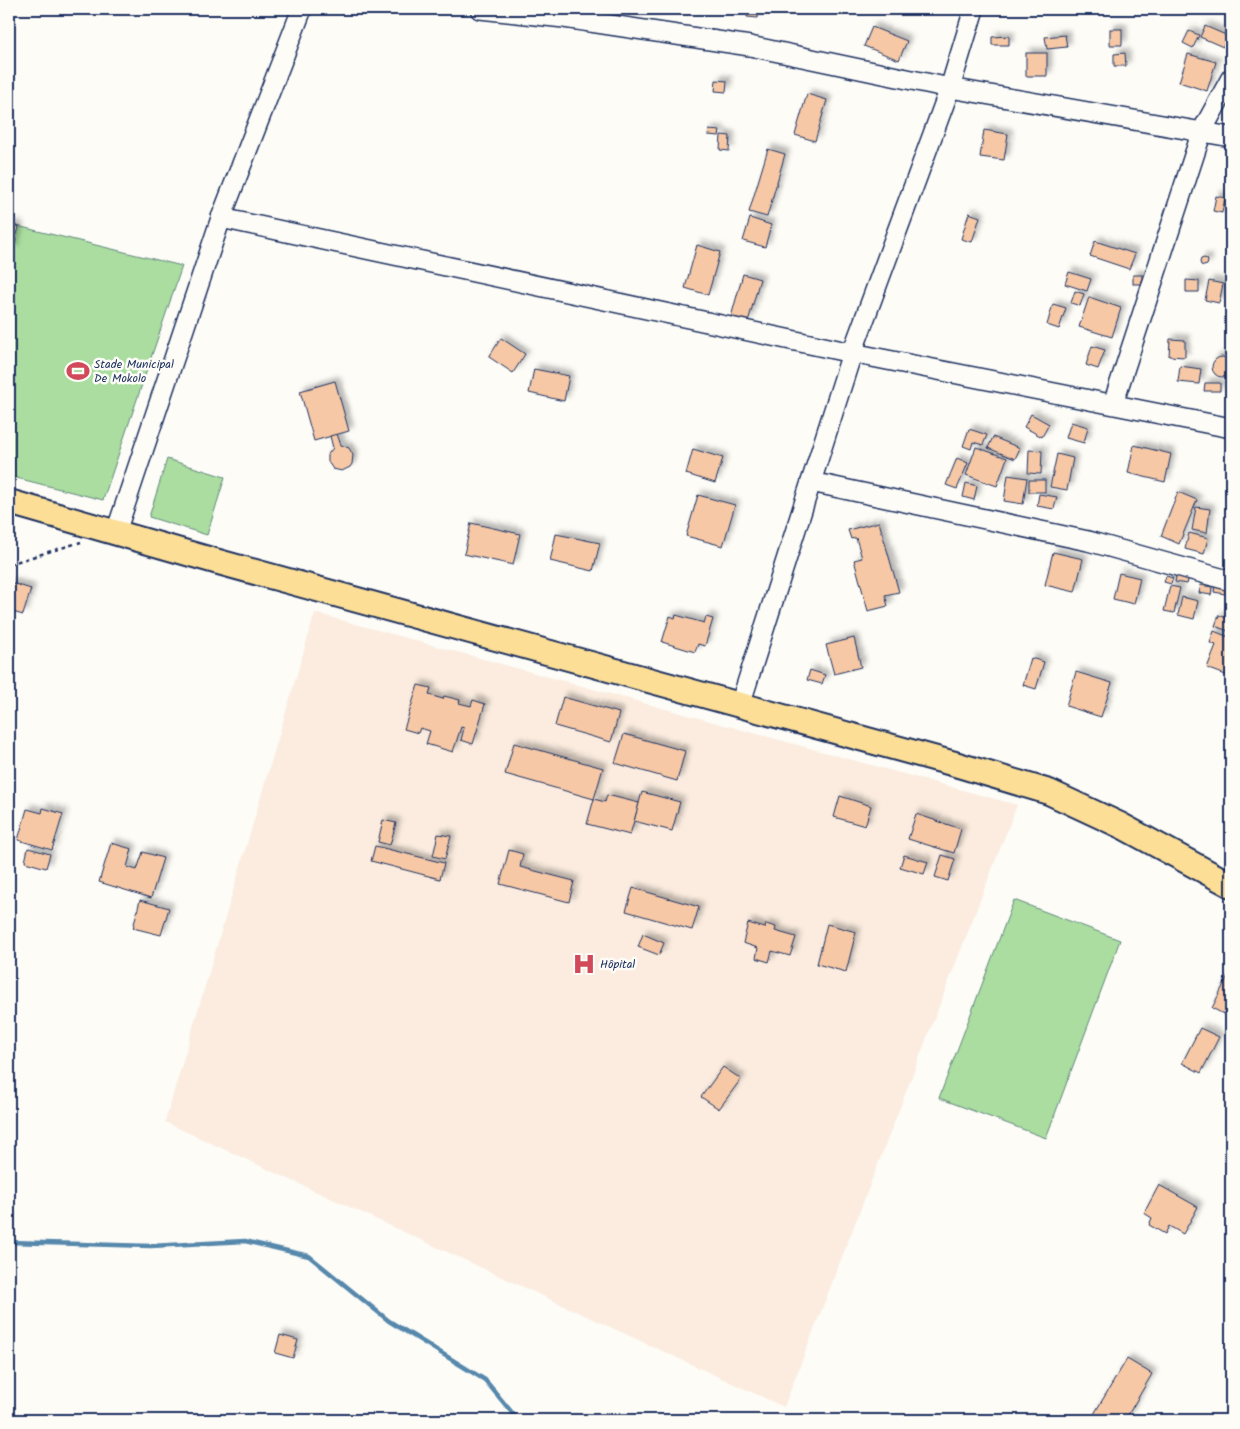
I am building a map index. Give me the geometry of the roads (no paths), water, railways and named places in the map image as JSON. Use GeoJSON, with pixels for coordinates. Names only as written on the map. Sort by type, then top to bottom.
{"type":"FeatureCollection","features":[{"type":"Feature","properties":{"kind":"main road"},"geometry":{"type":"LineString","coordinates":[[9,502],[215,561],[1049,792],[1122,826],[1231,885]]}},
{"type":"Feature","properties":{"kind":"street"},"geometry":{"type":"LineString","coordinates":[[116,532],[221,218],[302,9]]}},
{"type":"Feature","properties":{"kind":"street"},"geometry":{"type":"LineString","coordinates":[[480,9],[566,14],[750,46],[950,88],[1231,137]]}},
{"type":"Feature","properties":{"kind":"street"},"geometry":{"type":"LineString","coordinates":[[740,705],[852,353],[950,88],[974,9]]}},
{"type":"Feature","properties":{"kind":"street"},"geometry":{"type":"LineString","coordinates":[[1113,404],[1202,132],[1231,78]]}},
{"type":"Feature","properties":{"kind":"street"},"geometry":{"type":"LineString","coordinates":[[221,218],[852,353],[1231,428]]}},
{"type":"Feature","properties":{"kind":"street"},"geometry":{"type":"LineString","coordinates":[[811,482],[1088,541],[1231,581]]}},
{"type":"Feature","properties":{"kind":"waterway"},"geometry":{"type":"LineString","coordinates":[[9,1242],[151,1246],[245,1241],[309,1256],[389,1321],[485,1380],[518,1420]]}},
{"type":"Feature","properties":{"kind":"place","name":"Stade Municipal De Mokolo"},"geometry":{"type":"Point","coordinates":[78,371]}},
{"type":"Feature","properties":{"kind":"place","name":"Hôpital"},"geometry":{"type":"Point","coordinates":[584,964]}}]}
